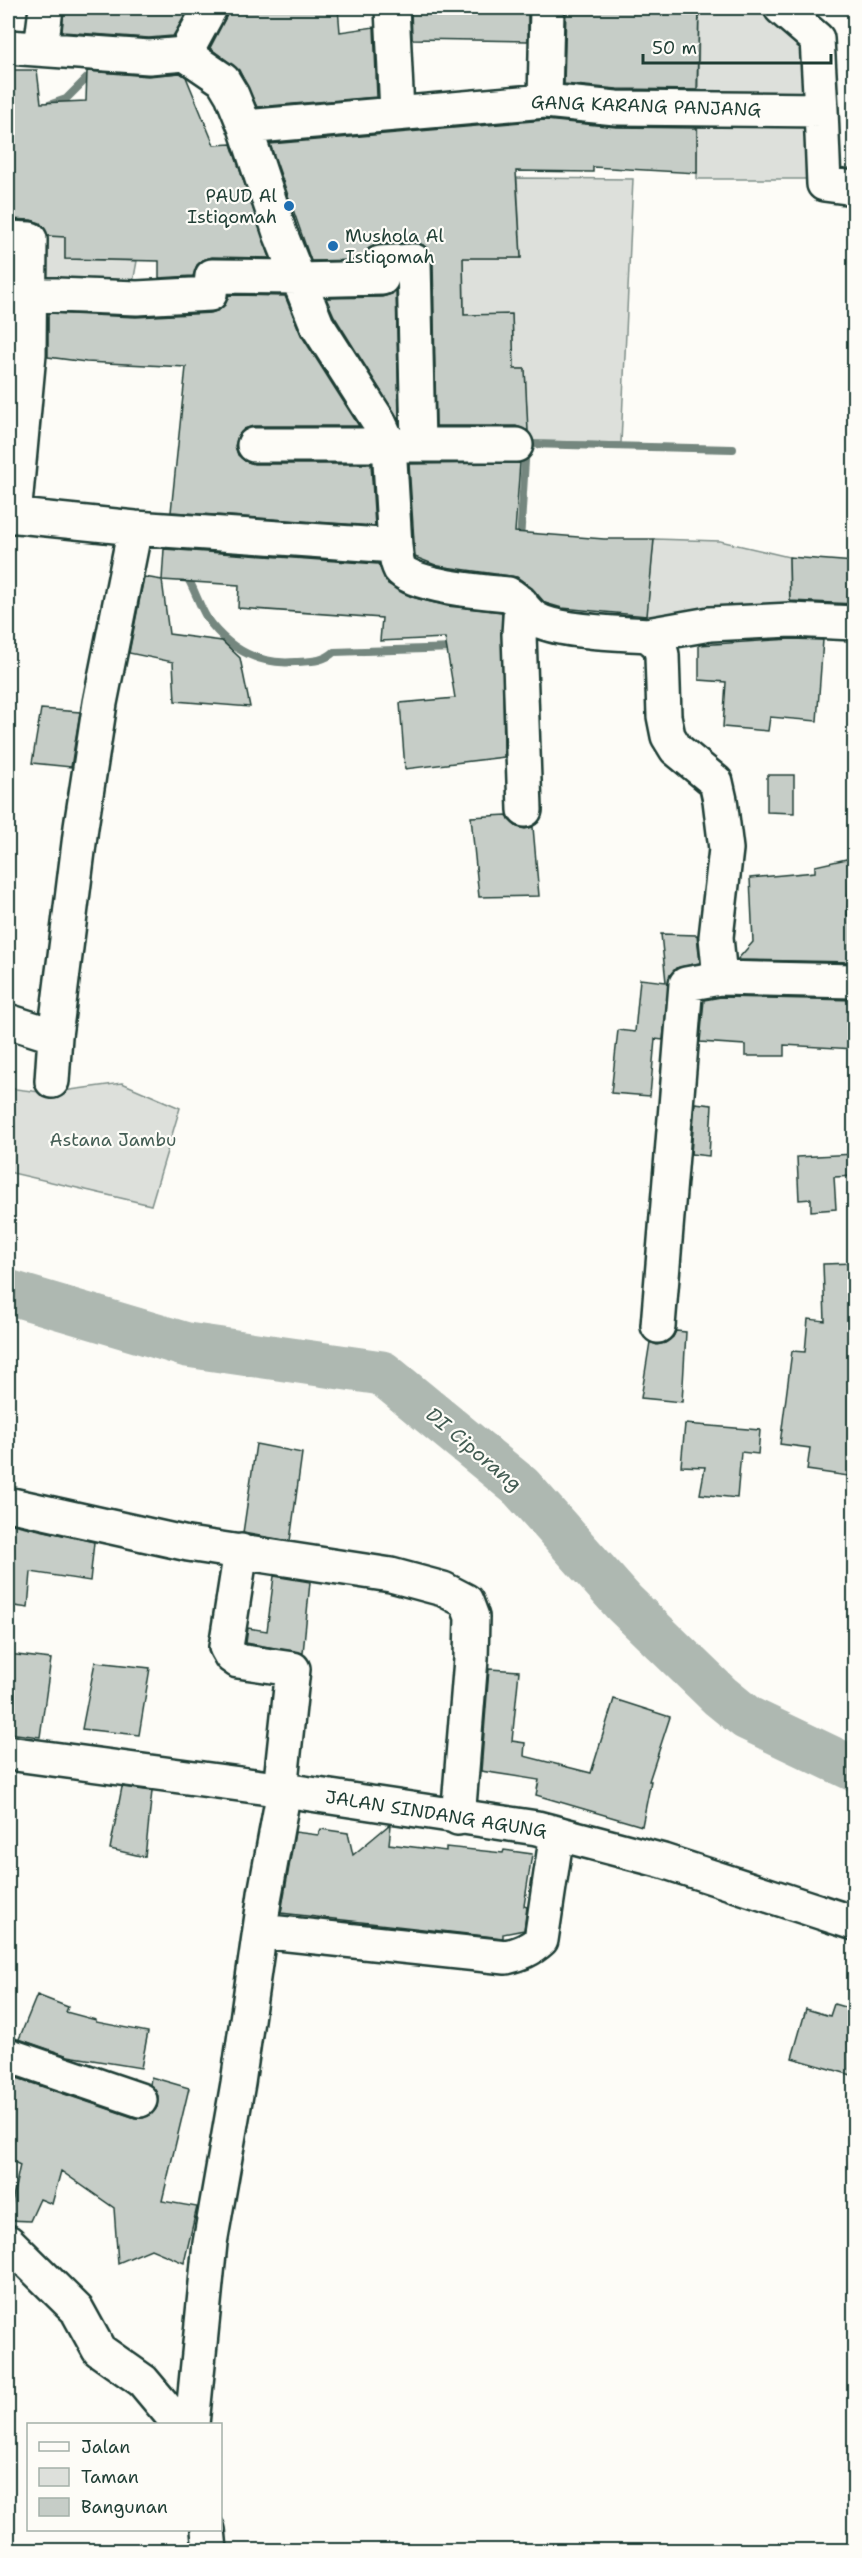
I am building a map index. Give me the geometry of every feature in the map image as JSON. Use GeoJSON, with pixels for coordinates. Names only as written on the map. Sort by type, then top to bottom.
{"type":"FeatureCollection","features":[{"type":"Feature","properties":{"kind":"street"},"geometry":{"type":"LineString","coordinates":[[41,49],[46,8]]}},
{"type":"Feature","properties":{"kind":"street"},"geometry":{"type":"LineString","coordinates":[[185,54],[210,8]]}},
{"type":"Feature","properties":{"kind":"street"},"geometry":{"type":"LineString","coordinates":[[392,8],[397,112]]}},
{"type":"Feature","properties":{"kind":"street"},"geometry":{"type":"LineString","coordinates":[[544,101],[547,8]]}},
{"type":"Feature","properties":{"kind":"street"},"geometry":{"type":"LineString","coordinates":[[781,8],[817,39],[824,184],[855,188]]}},
{"type":"Feature","properties":{"kind":"street"},"geometry":{"type":"LineString","coordinates":[[8,47],[149,57],[185,54],[223,80],[245,127],[280,233],[317,325],[379,422],[403,444]]}},
{"type":"Feature","properties":{"kind":"street","name":"GANG KARANG PANJANG"},"geometry":{"type":"LineString","coordinates":[[245,127],[544,101],[616,108],[821,110]]}},
{"type":"Feature","properties":{"kind":"street"},"geometry":{"type":"LineString","coordinates":[[8,238],[30,239],[29,354],[11,515],[135,528],[395,546]]}},
{"type":"Feature","properties":{"kind":"street"},"geometry":{"type":"LineString","coordinates":[[29,294],[137,298],[210,294],[212,276],[382,278],[380,263],[414,261],[395,546],[401,570],[411,578],[508,594],[521,603],[537,620],[561,627],[647,635],[711,624],[791,620],[855,623]]}},
{"type":"Feature","properties":{"kind":"street"},"geometry":{"type":"LineString","coordinates":[[254,445],[516,445]]}},
{"type":"Feature","properties":{"kind":"street"},"geometry":{"type":"LineString","coordinates":[[52,1081],[55,1036],[81,827],[100,703],[135,528]]}},
{"type":"Feature","properties":{"kind":"street"},"geometry":{"type":"LineString","coordinates":[[521,603],[519,634],[525,810]]}},
{"type":"Feature","properties":{"kind":"street"},"geometry":{"type":"LineString","coordinates":[[647,635],[659,644],[662,655],[664,716],[668,736],[676,748],[716,782],[720,800],[726,849],[716,937],[720,978]]}},
{"type":"Feature","properties":{"kind":"street"},"geometry":{"type":"LineString","coordinates":[[658,1326],[686,984],[720,978],[855,981]]}},
{"type":"Feature","properties":{"kind":"street"},"geometry":{"type":"LineString","coordinates":[[8,1021],[55,1036]]}},
{"type":"Feature","properties":{"kind":"street"},"geometry":{"type":"LineString","coordinates":[[8,1504],[188,1544],[391,1575],[443,1589],[466,1601],[472,1617],[471,1649],[458,1818]]}},
{"type":"Feature","properties":{"kind":"street"},"geometry":{"type":"LineString","coordinates":[[192,2423],[210,2244],[238,2083],[282,1790],[294,1669],[238,1661],[231,1656],[226,1647],[241,1551]]}},
{"type":"Feature","properties":{"kind":"street","name":"JALAN SINDANG AGUNG"},"geometry":{"type":"LineString","coordinates":[[8,1753],[282,1790],[557,1833],[663,1861],[855,1923]]}},
{"type":"Feature","properties":{"kind":"street"},"geometry":{"type":"LineString","coordinates":[[260,1931],[506,1957],[520,1954],[541,1940],[557,1833]]}},
{"type":"Feature","properties":{"kind":"street"},"geometry":{"type":"LineString","coordinates":[[8,2055],[140,2100]]}},
{"type":"Feature","properties":{"kind":"street"},"geometry":{"type":"LineString","coordinates":[[8,2242],[77,2310],[99,2350],[143,2381],[178,2423]]}},
{"type":"Feature","properties":{"kind":"street"},"geometry":{"type":"LineString","coordinates":[[208,2531],[210,2550]]}},
{"type":"Feature","properties":{"kind":"green space"},"geometry":{"type":"Polygon","coordinates":[[[699,8],[772,8],[810,42],[816,179],[697,179],[699,8]]]}},
{"type":"Feature","properties":{"kind":"green space"},"geometry":{"type":"Polygon","coordinates":[[[517,178],[633,179],[621,443],[528,441],[525,369],[514,369],[512,315],[464,315],[463,258],[521,258],[517,178]]]}},
{"type":"Feature","properties":{"kind":"green space"},"geometry":{"type":"Polygon","coordinates":[[[35,189],[65,197],[65,259],[137,261],[131,294],[32,292],[35,189]]]}},
{"type":"Feature","properties":{"kind":"green space"},"geometry":{"type":"Polygon","coordinates":[[[654,539],[720,541],[789,557],[790,617],[645,630],[654,539]]]}},
{"type":"Feature","properties":{"kind":"green space","name":"Astana Jambu"},"geometry":{"type":"Polygon","coordinates":[[[122,1083],[180,1108],[151,1205],[8,1172],[8,1088],[48,1093],[122,1083]]]}},
{"type":"Feature","properties":{"kind":"building"},"geometry":{"type":"Polygon","coordinates":[[[64,8],[189,8],[173,36],[149,38],[62,32],[64,8]]]}},
{"type":"Feature","properties":{"kind":"building"},"geometry":{"type":"Polygon","coordinates":[[[229,8],[338,8],[340,32],[374,27],[377,97],[257,107],[239,70],[210,48],[229,8]]]}},
{"type":"Feature","properties":{"kind":"building"},"geometry":{"type":"Polygon","coordinates":[[[411,8],[528,8],[528,41],[412,39],[411,8]]]}},
{"type":"Feature","properties":{"kind":"building"},"geometry":{"type":"Polygon","coordinates":[[[566,8],[699,8],[697,90],[617,89],[564,84],[566,8]]]}},
{"type":"Feature","properties":{"kind":"building"},"geometry":{"type":"Polygon","coordinates":[[[8,70],[37,70],[41,103],[86,101],[87,71],[148,76],[180,73],[186,77],[214,145],[231,144],[270,258],[212,257],[197,265],[193,276],[159,278],[159,261],[65,259],[65,237],[48,236],[40,223],[31,220],[8,219],[8,70]]]}},
{"type":"Feature","properties":{"kind":"building"},"geometry":{"type":"Polygon","coordinates":[[[545,120],[616,127],[697,128],[697,173],[593,167],[593,172],[516,171],[521,258],[463,258],[464,315],[512,314],[514,369],[525,369],[528,431],[516,426],[436,426],[433,261],[430,252],[423,245],[414,242],[379,244],[369,248],[362,260],[311,261],[270,144],[545,120]]]}},
{"type":"Feature","properties":{"kind":"building"},"geometry":{"type":"Polygon","coordinates":[[[8,257],[11,257],[10,353],[8,353],[8,257]]]}},
{"type":"Feature","properties":{"kind":"building"},"geometry":{"type":"Polygon","coordinates":[[[396,290],[399,420],[334,316],[326,298],[382,297],[396,290]]]}},
{"type":"Feature","properties":{"kind":"building"},"geometry":{"type":"Polygon","coordinates":[[[229,295],[285,296],[301,335],[359,426],[253,426],[244,429],[238,436],[235,446],[238,455],[254,464],[371,464],[375,526],[171,512],[186,367],[86,362],[48,357],[48,313],[136,317],[211,313],[225,305],[229,295]]]}},
{"type":"Feature","properties":{"kind":"building"},"geometry":{"type":"Polygon","coordinates":[[[520,463],[515,532],[604,539],[654,539],[647,616],[562,608],[545,603],[532,588],[517,577],[438,566],[415,557],[409,464],[520,463]]]}},
{"type":"Feature","properties":{"kind":"building"},"geometry":{"type":"Polygon","coordinates":[[[164,549],[378,564],[388,584],[412,597],[447,606],[502,612],[504,757],[405,769],[400,703],[455,698],[445,638],[380,641],[382,618],[238,608],[239,585],[162,580],[164,549]]]}},
{"type":"Feature","properties":{"kind":"building"},"geometry":{"type":"Polygon","coordinates":[[[789,557],[855,562],[855,604],[790,601],[789,557]]]}},
{"type":"Feature","properties":{"kind":"building"},"geometry":{"type":"Polygon","coordinates":[[[144,577],[162,580],[169,634],[222,641],[240,658],[250,707],[175,701],[173,662],[129,653],[144,577]]]}},
{"type":"Feature","properties":{"kind":"building"},"geometry":{"type":"Polygon","coordinates":[[[791,639],[823,640],[817,721],[770,717],[768,731],[723,727],[726,682],[699,680],[699,645],[791,639]]]}},
{"type":"Feature","properties":{"kind":"building"},"geometry":{"type":"Polygon","coordinates":[[[41,709],[80,712],[71,767],[32,763],[41,709]]]}},
{"type":"Feature","properties":{"kind":"building"},"geometry":{"type":"Polygon","coordinates":[[[767,775],[794,775],[794,813],[767,812],[767,775]]]}},
{"type":"Feature","properties":{"kind":"building"},"geometry":{"type":"Polygon","coordinates":[[[507,815],[517,827],[525,829],[533,827],[539,896],[479,897],[471,817],[507,815]]]}},
{"type":"Feature","properties":{"kind":"building"},"geometry":{"type":"Polygon","coordinates":[[[851,858],[847,915],[855,916],[855,962],[737,960],[753,942],[750,878],[815,872],[815,866],[851,858]]]}},
{"type":"Feature","properties":{"kind":"building"},"geometry":{"type":"Polygon","coordinates":[[[661,934],[697,935],[700,963],[676,968],[670,975],[663,1040],[655,1039],[650,1096],[611,1093],[618,1030],[635,1032],[640,979],[666,982],[661,934]]]}},
{"type":"Feature","properties":{"kind":"building"},"geometry":{"type":"Polygon","coordinates":[[[721,997],[855,1000],[855,1049],[784,1045],[784,1056],[745,1056],[745,1045],[700,1042],[704,1000],[721,997]]]}},
{"type":"Feature","properties":{"kind":"building"},"geometry":{"type":"Polygon","coordinates":[[[695,1103],[712,1105],[709,1156],[691,1154],[695,1103]]]}},
{"type":"Feature","properties":{"kind":"building"},"geometry":{"type":"Polygon","coordinates":[[[855,1154],[855,1176],[834,1177],[836,1209],[811,1211],[811,1199],[799,1200],[797,1157],[855,1154]]]}},
{"type":"Feature","properties":{"kind":"building"},"geometry":{"type":"Polygon","coordinates":[[[855,1263],[855,1477],[807,1470],[810,1448],[780,1444],[792,1351],[805,1352],[808,1319],[825,1321],[823,1264],[855,1263]]]}},
{"type":"Feature","properties":{"kind":"building"},"geometry":{"type":"Polygon","coordinates":[[[676,1331],[686,1332],[682,1402],[641,1398],[650,1342],[657,1345],[665,1343],[673,1337],[676,1331]]]}},
{"type":"Feature","properties":{"kind":"building"},"geometry":{"type":"Polygon","coordinates":[[[685,1424],[760,1430],[758,1454],[741,1452],[737,1498],[700,1494],[705,1467],[681,1466],[685,1424]]]}},
{"type":"Feature","properties":{"kind":"building"},"geometry":{"type":"Polygon","coordinates":[[[256,1444],[302,1453],[290,1541],[243,1533],[256,1444]]]}},
{"type":"Feature","properties":{"kind":"building"},"geometry":{"type":"Polygon","coordinates":[[[8,1523],[94,1542],[90,1581],[31,1572],[28,1608],[8,1605],[8,1523]]]}},
{"type":"Feature","properties":{"kind":"building"},"geometry":{"type":"Polygon","coordinates":[[[274,1576],[310,1582],[303,1653],[246,1643],[248,1628],[267,1631],[274,1576]]]}},
{"type":"Feature","properties":{"kind":"building"},"geometry":{"type":"Polygon","coordinates":[[[8,1654],[51,1659],[40,1737],[8,1733],[8,1654]]]}},
{"type":"Feature","properties":{"kind":"building"},"geometry":{"type":"Polygon","coordinates":[[[95,1662],[150,1668],[139,1735],[82,1729],[95,1662]]]}},
{"type":"Feature","properties":{"kind":"building"},"geometry":{"type":"Polygon","coordinates":[[[489,1669],[519,1671],[512,1741],[525,1743],[524,1756],[591,1773],[614,1699],[670,1717],[649,1781],[651,1781],[642,1826],[536,1795],[539,1780],[481,1771],[489,1669]]]}},
{"type":"Feature","properties":{"kind":"building"},"geometry":{"type":"Polygon","coordinates":[[[122,1787],[152,1791],[145,1857],[110,1849],[122,1787]]]}},
{"type":"Feature","properties":{"kind":"building"},"geometry":{"type":"Polygon","coordinates":[[[391,1825],[389,1844],[446,1851],[446,1847],[532,1854],[524,1906],[527,1907],[524,1930],[503,1934],[503,1938],[281,1913],[295,1832],[318,1835],[321,1829],[348,1833],[353,1855],[391,1825]]]}},
{"type":"Feature","properties":{"kind":"building"},"geometry":{"type":"Polygon","coordinates":[[[37,1995],[68,2007],[66,2012],[96,2020],[96,2022],[148,2032],[141,2068],[68,2056],[19,2039],[37,1995]]]}},
{"type":"Feature","properties":{"kind":"building"},"geometry":{"type":"Polygon","coordinates":[[[834,2004],[855,2010],[855,2076],[792,2058],[806,2009],[830,2016],[834,2004]]]}},
{"type":"Feature","properties":{"kind":"building"},"geometry":{"type":"Polygon","coordinates":[[[8,2075],[135,2118],[143,2118],[152,2114],[157,2107],[158,2096],[150,2085],[151,2077],[189,2088],[162,2201],[197,2207],[184,2263],[151,2249],[118,2263],[114,2208],[61,2171],[52,2204],[40,2199],[30,2221],[8,2220],[20,2165],[8,2159],[8,2075]]]}},
{"type":"Feature","properties":{"kind":"waterway"},"geometry":{"type":"LineString","coordinates":[[46,106],[66,99],[102,63]]}},
{"type":"Feature","properties":{"kind":"waterway"},"geometry":{"type":"LineString","coordinates":[[520,542],[526,444],[733,449]]}},
{"type":"Feature","properties":{"kind":"waterway"},"geometry":{"type":"LineString","coordinates":[[186,575],[211,624],[238,649],[259,658],[283,662],[306,661],[321,659],[334,652],[455,648]]}},
{"type":"Feature","properties":{"kind":"waterway","name":"DI Ciporang"},"geometry":{"type":"LineString","coordinates":[[8,1292],[187,1345],[382,1373],[521,1487],[624,1603],[720,1696],[747,1718],[854,1769]]}},
{"type":"Feature","properties":{"kind":"place","name":"PAUD Al Istiqomah"},"geometry":{"type":"Point","coordinates":[289,206]}},
{"type":"Feature","properties":{"kind":"place","name":"Mushola Al Istiqomah"},"geometry":{"type":"Point","coordinates":[333,246]}}]}
